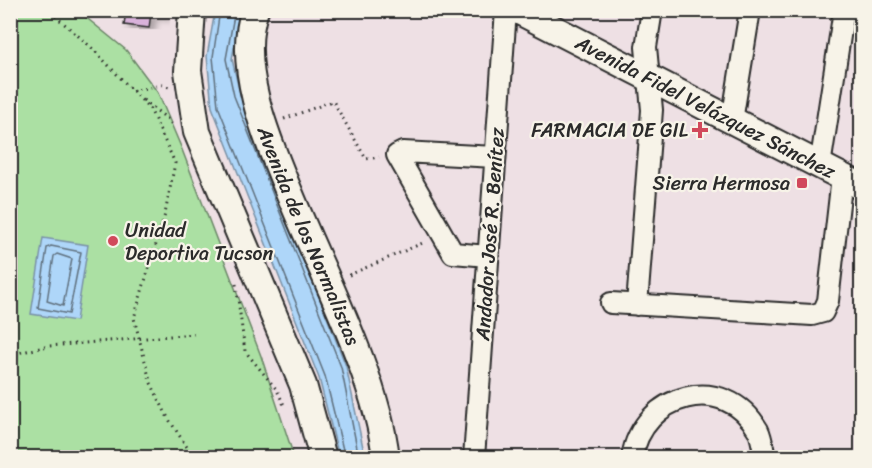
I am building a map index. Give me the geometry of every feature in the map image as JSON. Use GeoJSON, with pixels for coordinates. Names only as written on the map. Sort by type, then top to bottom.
{"type":"FeatureCollection","features":[{"type":"Feature","properties":{"kind":"street"},"geometry":{"type":"LineString","coordinates":[[192,10],[188,71],[197,132],[303,385],[323,458]]}},
{"type":"Feature","properties":{"kind":"street","name":"Avenida de los Normalistas"},"geometry":{"type":"LineString","coordinates":[[255,10],[249,66],[262,126],[366,376],[386,458]]}},
{"type":"Feature","properties":{"kind":"street"},"geometry":{"type":"LineString","coordinates":[[637,304],[652,110],[646,47],[652,10]]}},
{"type":"Feature","properties":{"kind":"street"},"geometry":{"type":"LineString","coordinates":[[732,120],[750,10]]}},
{"type":"Feature","properties":{"kind":"street"},"geometry":{"type":"LineString","coordinates":[[611,303],[812,315],[823,312],[828,301],[841,177],[844,10]]}},
{"type":"Feature","properties":{"kind":"street","name":"Avenida Fidel Velázquez Sánchez"},"geometry":{"type":"LineString","coordinates":[[516,11],[841,177]]}},
{"type":"Feature","properties":{"kind":"street","name":"Andador José R. Benítez"},"geometry":{"type":"LineString","coordinates":[[474,458],[495,157],[516,11]]}},
{"type":"Feature","properties":{"kind":"street"},"geometry":{"type":"LineString","coordinates":[[398,153],[495,157]]}},
{"type":"Feature","properties":{"kind":"street"},"geometry":{"type":"LineString","coordinates":[[398,153],[455,255],[488,256]]}},
{"type":"Feature","properties":{"kind":"street"},"geometry":{"type":"LineString","coordinates":[[632,458],[635,440],[651,415],[681,397],[710,395],[741,409],[759,431],[765,458]]}},
{"type":"Feature","properties":{"kind":"path"},"geometry":{"type":"LineString","coordinates":[[39,10],[51,12],[93,49],[150,109],[175,163],[165,214],[134,318],[137,339],[150,381],[168,418],[194,458]]}},
{"type":"Feature","properties":{"kind":"path"},"geometry":{"type":"LineString","coordinates":[[132,91],[162,85],[191,92]]}},
{"type":"Feature","properties":{"kind":"path"},"geometry":{"type":"LineString","coordinates":[[132,91],[170,121],[174,131]]}},
{"type":"Feature","properties":{"kind":"path"},"geometry":{"type":"LineString","coordinates":[[262,126],[333,102],[366,159],[398,153]]}},
{"type":"Feature","properties":{"kind":"path"},"geometry":{"type":"LineString","coordinates":[[328,284],[442,235]]}},
{"type":"Feature","properties":{"kind":"path"},"geometry":{"type":"LineString","coordinates":[[235,277],[245,351],[277,390],[286,408]]}},
{"type":"Feature","properties":{"kind":"path"},"geometry":{"type":"LineString","coordinates":[[10,357],[13,354],[49,346],[194,334]]}},
{"type":"Feature","properties":{"kind":"green space","name":"Unidad Deportiva Tucson"},"geometry":{"type":"Polygon","coordinates":[[[11,11],[78,11],[126,50],[158,93],[261,356],[294,457],[11,457],[11,11]]]}},
{"type":"Feature","properties":{"kind":"water"},"geometry":{"type":"Polygon","coordinates":[[[215,11],[241,11],[232,59],[240,94],[346,366],[365,457],[339,457],[319,378],[212,107],[207,56],[215,11]]]}},
{"type":"Feature","properties":{"kind":"water"},"geometry":{"type":"Polygon","coordinates":[[[43,238],[88,245],[76,321],[31,314],[43,238]]]}},
{"type":"Feature","properties":{"kind":"building"},"geometry":{"type":"Polygon","coordinates":[[[126,10],[165,10],[165,15],[151,13],[149,28],[124,25],[126,10]]]}},
{"type":"Feature","properties":{"kind":"place","name":"FARMACIA DE GIL"},"geometry":{"type":"Point","coordinates":[700,130]}},
{"type":"Feature","properties":{"kind":"place","name":"Sierra Hermosa"},"geometry":{"type":"Point","coordinates":[802,183]}},
{"type":"Feature","properties":{"kind":"place","name":"Unidad Deportiva Tucson"},"geometry":{"type":"Point","coordinates":[113,241]}}]}
